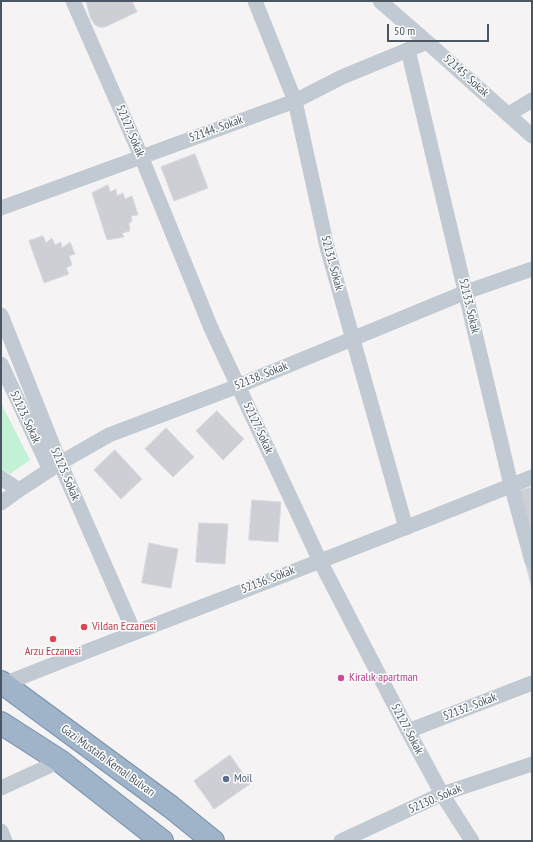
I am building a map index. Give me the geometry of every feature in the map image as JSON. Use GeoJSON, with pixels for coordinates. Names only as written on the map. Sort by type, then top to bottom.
{"type":"FeatureCollection","features":[{"type":"Feature","properties":{"kind":"highway","name":"Gazi Mustafa Kemal Bulvarı"},"geometry":{"type":"LineString","coordinates":[[2,683],[171,807],[214,841]]}},
{"type":"Feature","properties":{"kind":"highway"},"geometry":{"type":"LineString","coordinates":[[1,723],[60,761],[162,841]]}},
{"type":"Feature","properties":{"kind":"street","name":"52127. Sokak"},"geometry":{"type":"LineString","coordinates":[[73,1],[141,156],[211,328],[320,561],[442,794],[472,841]]}},
{"type":"Feature","properties":{"kind":"street","name":"52131. Sokak"},"geometry":{"type":"LineString","coordinates":[[255,1],[295,101],[327,247],[406,528]]}},
{"type":"Feature","properties":{"kind":"street","name":"52145. Sokak"},"geometry":{"type":"LineString","coordinates":[[380,1],[532,136]]}},
{"type":"Feature","properties":{"kind":"street","name":"52144. Sokak"},"geometry":{"type":"LineString","coordinates":[[1,208],[295,101],[342,77],[427,42]]}},
{"type":"Feature","properties":{"kind":"street","name":"52133. Sokak"},"geometry":{"type":"LineString","coordinates":[[408,50],[511,485],[532,562]]}},
{"type":"Feature","properties":{"kind":"street"},"geometry":{"type":"LineString","coordinates":[[509,114],[532,100]]}},
{"type":"Feature","properties":{"kind":"street","name":"52138. Sokak"},"geometry":{"type":"LineString","coordinates":[[1,503],[55,466],[110,435],[238,386],[466,292],[532,269]]}},
{"type":"Feature","properties":{"kind":"street","name":"52125. Sokak"},"geometry":{"type":"LineString","coordinates":[[1,315],[55,466],[134,632]]}},
{"type":"Feature","properties":{"kind":"street","name":"52123. Sokak"},"geometry":{"type":"LineString","coordinates":[[1,364],[55,466]]}},
{"type":"Feature","properties":{"kind":"street","name":"52136. Sokak"},"geometry":{"type":"LineString","coordinates":[[2,683],[406,528],[532,476]]}},
{"type":"Feature","properties":{"kind":"street"},"geometry":{"type":"LineString","coordinates":[[1,478],[18,490]]}},
{"type":"Feature","properties":{"kind":"street","name":"52132. Sokak"},"geometry":{"type":"LineString","coordinates":[[408,731],[532,683]]}},
{"type":"Feature","properties":{"kind":"street"},"geometry":{"type":"LineString","coordinates":[[1,788],[60,761]]}},
{"type":"Feature","properties":{"kind":"street","name":"52130. Sokak"},"geometry":{"type":"LineString","coordinates":[[342,841],[442,794],[532,764]]}},
{"type":"Feature","properties":{"kind":"street"},"geometry":{"type":"LineString","coordinates":[[1,831],[5,841]]}},
{"type":"Feature","properties":{"kind":"green space"},"geometry":{"type":"Polygon","coordinates":[[[1,403],[30,460],[10,474],[1,469],[1,403]]]}},
{"type":"Feature","properties":{"kind":"building"},"geometry":{"type":"Polygon","coordinates":[[[86,1],[132,1],[137,12],[105,27],[99,27],[95,25],[91,19],[86,1]]]}},
{"type":"Feature","properties":{"kind":"building"},"geometry":{"type":"Polygon","coordinates":[[[195,154],[208,188],[174,201],[161,167],[195,154]]]}},
{"type":"Feature","properties":{"kind":"building"},"geometry":{"type":"Polygon","coordinates":[[[108,185],[110,192],[116,189],[117,196],[123,193],[125,199],[132,196],[138,215],[131,216],[132,221],[129,223],[130,231],[122,233],[124,237],[107,240],[92,193],[108,185]]]}},
{"type":"Feature","properties":{"kind":"building"},"geometry":{"type":"Polygon","coordinates":[[[43,236],[46,243],[52,238],[55,245],[61,242],[62,248],[70,242],[75,254],[69,256],[72,265],[66,268],[69,274],[44,283],[29,241],[43,236]]]}},
{"type":"Feature","properties":{"kind":"building"},"geometry":{"type":"Polygon","coordinates":[[[217,411],[244,439],[223,460],[196,431],[217,411]]]}},
{"type":"Feature","properties":{"kind":"building"},"geometry":{"type":"Polygon","coordinates":[[[166,428],[194,457],[173,477],[145,449],[166,428]]]}},
{"type":"Feature","properties":{"kind":"building"},"geometry":{"type":"Polygon","coordinates":[[[115,450],[142,479],[121,499],[94,470],[115,450]]]}},
{"type":"Feature","properties":{"kind":"building"},"geometry":{"type":"Polygon","coordinates":[[[532,487],[532,589],[508,494],[532,487]]]}},
{"type":"Feature","properties":{"kind":"building"},"geometry":{"type":"Polygon","coordinates":[[[252,500],[281,502],[278,542],[249,540],[252,500]]]}},
{"type":"Feature","properties":{"kind":"building"},"geometry":{"type":"Polygon","coordinates":[[[199,523],[228,524],[225,564],[196,562],[199,523]]]}},
{"type":"Feature","properties":{"kind":"building"},"geometry":{"type":"Polygon","coordinates":[[[149,543],[178,549],[171,588],[142,583],[149,543]]]}},
{"type":"Feature","properties":{"kind":"building"},"geometry":{"type":"Polygon","coordinates":[[[230,755],[250,784],[214,809],[194,781],[230,755]]]}},
{"type":"Feature","properties":{"kind":"place","name":"Vildan Eczanesi"},"geometry":{"type":"Point","coordinates":[84,627]}},
{"type":"Feature","properties":{"kind":"place","name":"Arzu Eczanesi"},"geometry":{"type":"Point","coordinates":[53,639]}},
{"type":"Feature","properties":{"kind":"place","name":"Kiralık apartman"},"geometry":{"type":"Point","coordinates":[341,678]}},
{"type":"Feature","properties":{"kind":"place","name":"Moil"},"geometry":{"type":"Point","coordinates":[226,779]}}]}
